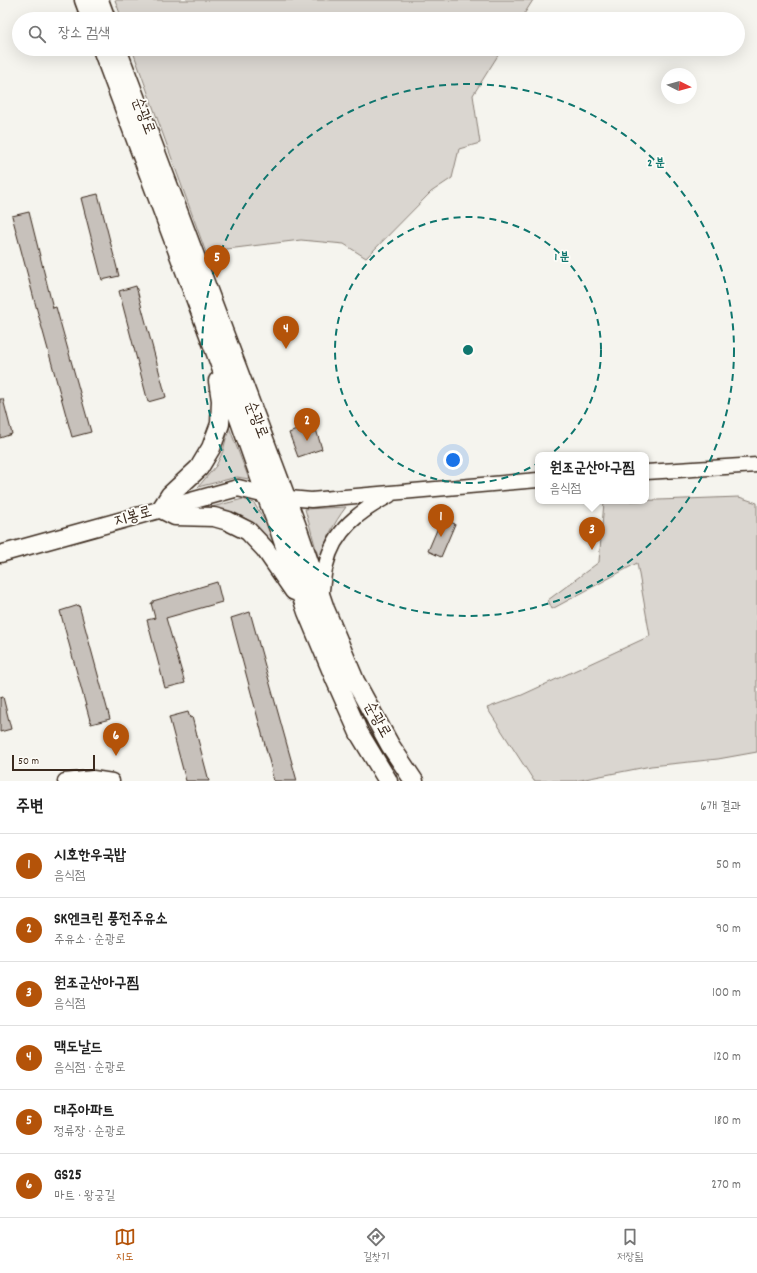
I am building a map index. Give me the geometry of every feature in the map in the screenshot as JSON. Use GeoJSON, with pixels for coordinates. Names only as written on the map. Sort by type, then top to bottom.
{"type":"FeatureCollection","features":[{"type":"Feature","properties":{"kind":"main road"},"geometry":{"type":"LineString","coordinates":[[84,0],[88,12]]}},
{"type":"Feature","properties":{"kind":"main road"},"geometry":{"type":"LineString","coordinates":[[99,0],[103,12]]}},
{"type":"Feature","properties":{"kind":"main road","name":"순광로"},"geometry":{"type":"LineString","coordinates":[[105,56],[218,359],[266,495],[280,529],[307,612],[359,733],[388,781]]}},
{"type":"Feature","properties":{"kind":"main road","name":"순광로"},"geometry":{"type":"LineString","coordinates":[[120,56],[321,596],[355,681],[390,745],[414,781]]}},
{"type":"Feature","properties":{"kind":"main road"},"geometry":{"type":"LineString","coordinates":[[218,359],[217,377],[221,400],[220,424],[211,448],[199,468],[170,496],[161,509],[175,516],[214,517],[228,521],[248,531],[265,549],[307,612]]}},
{"type":"Feature","properties":{"kind":"main road","name":"지봉로"},"geometry":{"type":"LineString","coordinates":[[0,554],[238,488],[266,495]]}},
{"type":"Feature","properties":{"kind":"street"},"geometry":{"type":"LineString","coordinates":[[649,472],[757,465]]}},
{"type":"Feature","properties":{"kind":"street"},"geometry":{"type":"LineString","coordinates":[[266,495],[286,499],[311,500],[535,480]]}},
{"type":"Feature","properties":{"kind":"street"},"geometry":{"type":"LineString","coordinates":[[321,596],[326,564],[335,540],[346,525],[368,507],[395,492]]}},
{"type":"Feature","properties":{"kind":"street"},"geometry":{"type":"LineString","coordinates":[[64,781],[93,778],[112,781]]}},
{"type":"Feature","properties":{"kind":"shaded area"},"geometry":{"type":"Polygon","coordinates":[[[115,0],[533,0],[525,12],[119,12],[115,0]]]}},
{"type":"Feature","properties":{"kind":"shaded area"},"geometry":{"type":"Polygon","coordinates":[[[135,56],[498,56],[473,95],[480,143],[459,149],[452,178],[431,192],[366,258],[344,244],[301,240],[227,249],[209,261],[135,56]]]}},
{"type":"Feature","properties":{"kind":"shaded area"},"geometry":{"type":"Polygon","coordinates":[[[229,427],[249,479],[237,477],[198,487],[216,466],[223,451],[229,427]]]}},
{"type":"Feature","properties":{"kind":"shaded area"},"geometry":{"type":"Polygon","coordinates":[[[739,497],[757,503],[757,752],[718,759],[651,766],[575,781],[534,781],[487,708],[522,695],[650,636],[637,563],[552,609],[548,600],[599,562],[604,504],[649,504],[649,500],[739,497]]]}},
{"type":"Feature","properties":{"kind":"shaded area"},"geometry":{"type":"Polygon","coordinates":[[[243,499],[254,503],[268,526],[277,549],[253,524],[232,511],[223,509],[204,509],[243,499]]]}},
{"type":"Feature","properties":{"kind":"shaded area"},"geometry":{"type":"Polygon","coordinates":[[[346,507],[330,532],[319,560],[305,509],[346,507]]]}},
{"type":"Feature","properties":{"kind":"building"},"geometry":{"type":"Polygon","coordinates":[[[98,194],[119,276],[102,280],[81,198],[98,194]]]}},
{"type":"Feature","properties":{"kind":"building"},"geometry":{"type":"Polygon","coordinates":[[[29,212],[53,308],[56,307],[91,432],[72,437],[12,216],[29,212]]]}},
{"type":"Feature","properties":{"kind":"building"},"geometry":{"type":"Polygon","coordinates":[[[136,286],[166,397],[148,402],[119,291],[136,286]]]}},
{"type":"Feature","properties":{"kind":"building"},"geometry":{"type":"Polygon","coordinates":[[[0,399],[3,399],[12,434],[0,438],[0,399]]]}},
{"type":"Feature","properties":{"kind":"building"},"geometry":{"type":"Polygon","coordinates":[[[314,423],[322,449],[298,457],[289,433],[314,423]]]}},
{"type":"Feature","properties":{"kind":"building"},"geometry":{"type":"Polygon","coordinates":[[[442,518],[455,524],[441,557],[428,551],[442,518]]]}},
{"type":"Feature","properties":{"kind":"building"},"geometry":{"type":"Polygon","coordinates":[[[217,582],[222,602],[166,618],[185,683],[165,688],[147,620],[155,618],[151,603],[153,603],[153,601],[217,582]]]}},
{"type":"Feature","properties":{"kind":"building"},"geometry":{"type":"Polygon","coordinates":[[[79,605],[110,719],[91,724],[60,611],[79,605]]]}},
{"type":"Feature","properties":{"kind":"building"},"geometry":{"type":"Polygon","coordinates":[[[250,612],[297,781],[274,781],[271,771],[231,618],[250,612]]]}},
{"type":"Feature","properties":{"kind":"building"},"geometry":{"type":"Polygon","coordinates":[[[3,697],[11,729],[0,732],[0,698],[3,697]]]}},
{"type":"Feature","properties":{"kind":"building"},"geometry":{"type":"Polygon","coordinates":[[[188,712],[190,718],[192,717],[209,781],[186,781],[169,717],[188,712]]]}},
{"type":"Feature","properties":{"kind":"place","name":"대주아파트"},"geometry":{"type":"Point","coordinates":[217,278]}},
{"type":"Feature","properties":{"kind":"place","name":"맥도날드"},"geometry":{"type":"Point","coordinates":[286,349]}},
{"type":"Feature","properties":{"kind":"place","name":"SK엔크린 풍전주유소"},"geometry":{"type":"Point","coordinates":[307,441]}},
{"type":"Feature","properties":{"kind":"place","name":"시호한우국밥"},"geometry":{"type":"Point","coordinates":[441,537]}},
{"type":"Feature","properties":{"kind":"place","name":"원조군산아구찜"},"geometry":{"type":"Point","coordinates":[592,550]}},
{"type":"Feature","properties":{"kind":"place","name":"GS25"},"geometry":{"type":"Point","coordinates":[116,756]}}]}
